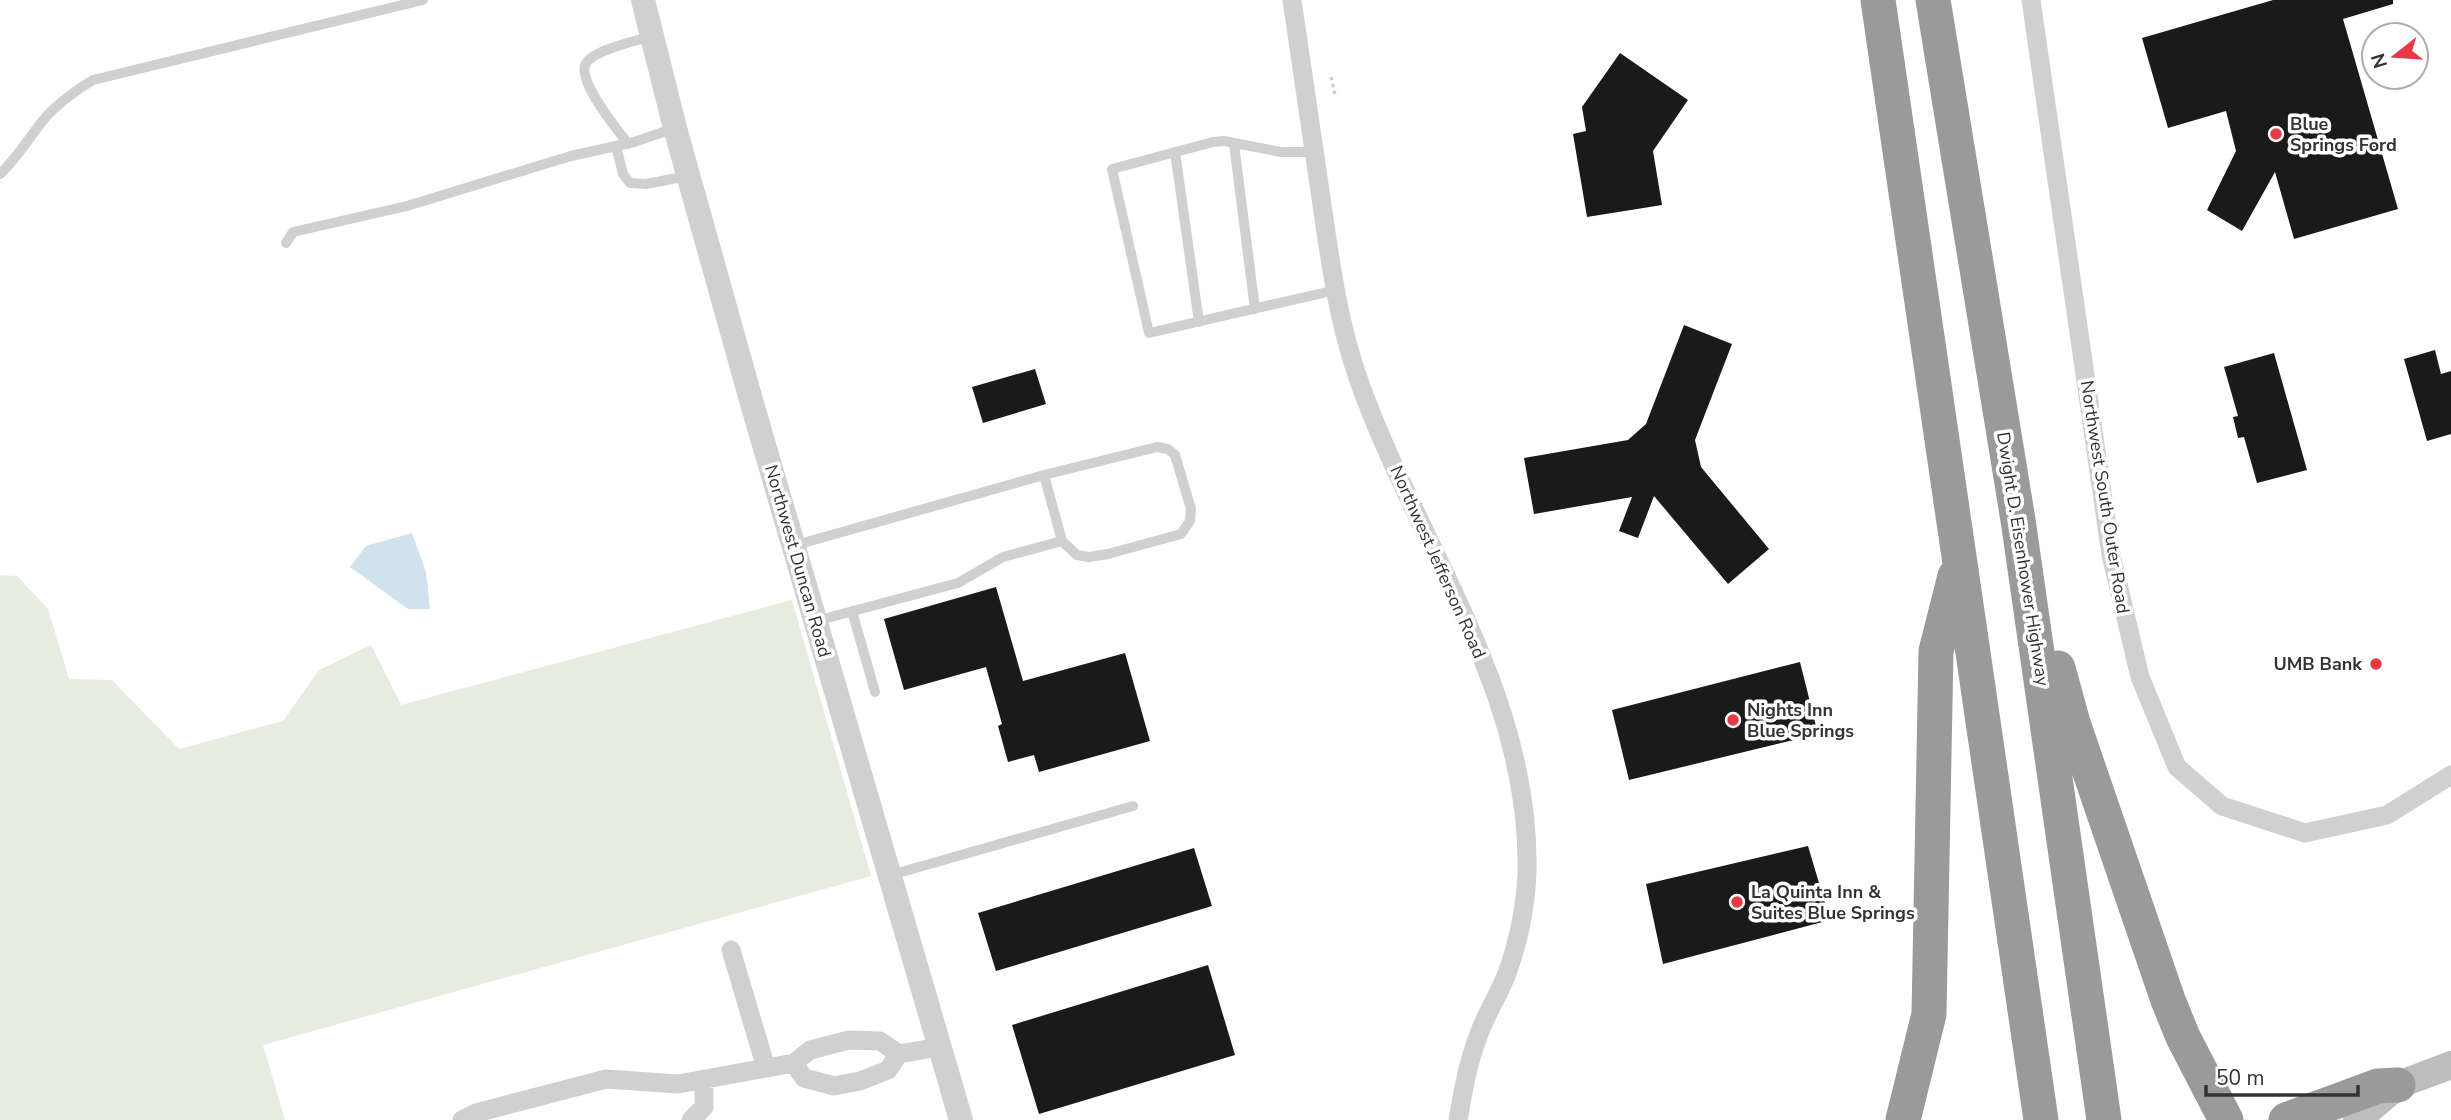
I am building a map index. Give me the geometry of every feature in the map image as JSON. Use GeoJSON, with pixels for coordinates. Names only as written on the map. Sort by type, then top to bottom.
{"type":"FeatureCollection","features":[{"type":"Feature","properties":{"kind":"highway"},"geometry":{"type":"LineString","coordinates":[[1878,0],[2041,1120]]}},
{"type":"Feature","properties":{"kind":"highway","name":"Dwight D. Eisenhower Highway"},"geometry":{"type":"LineString","coordinates":[[1933,0],[2018,520],[2104,1120]]}},
{"type":"Feature","properties":{"kind":"highway"},"geometry":{"type":"LineString","coordinates":[[2018,520],[2073,723],[2150,948],[2183,1037],[2228,1114]]}},
{"type":"Feature","properties":{"kind":"highway"},"geometry":{"type":"LineString","coordinates":[[1903,1120],[1929,1014],[1936,650],[1959,559]]}},
{"type":"Feature","properties":{"kind":"highway"},"geometry":{"type":"LineString","coordinates":[[2286,1120],[2378,1086],[2398,1085]]}},
{"type":"Feature","properties":{"kind":"main road"},"geometry":{"type":"LineString","coordinates":[[2357,1120],[2398,1085],[2451,1065]]}},
{"type":"Feature","properties":{"kind":"street","name":"Northwest Duncan Road"},"geometry":{"type":"LineString","coordinates":[[643,0],[675,128],[793,546],[961,1120]]}},
{"type":"Feature","properties":{"kind":"street","name":"Northwest Jefferson Road"},"geometry":{"type":"LineString","coordinates":[[1292,0],[1314,152],[1346,337],[1377,428],[1467,618],[1492,685],[1514,759],[1525,819],[1527,875],[1519,925],[1506,975],[1478,1034],[1458,1120]]}},
{"type":"Feature","properties":{"kind":"street","name":"Northwest South Outer Road"},"geometry":{"type":"LineString","coordinates":[[2031,0],[2111,555],[2140,677],[2177,767],[2222,806],[2305,833],[2387,815],[2451,775]]}},
{"type":"Feature","properties":{"kind":"street"},"geometry":{"type":"LineString","coordinates":[[731,950],[766,1068]]}},
{"type":"Feature","properties":{"kind":"street"},"geometry":{"type":"LineString","coordinates":[[462,1120],[488,1115],[606,1079],[678,1084],[794,1063],[810,1050],[849,1040],[880,1041],[899,1054],[939,1047]]}},
{"type":"Feature","properties":{"kind":"street"},"geometry":{"type":"LineString","coordinates":[[794,1063],[804,1078],[834,1086],[860,1081],[888,1070],[899,1054]]}},
{"type":"Feature","properties":{"kind":"street"},"geometry":{"type":"LineString","coordinates":[[691,1120],[704,1107],[705,1079]]}},
{"type":"Feature","properties":{"kind":"lane"},"geometry":{"type":"LineString","coordinates":[[0,174],[46,118],[68,96],[93,80],[423,0]]}},
{"type":"Feature","properties":{"kind":"lane"},"geometry":{"type":"LineString","coordinates":[[628,144],[593,95],[585,70],[586,63],[597,54],[651,36]]}},
{"type":"Feature","properties":{"kind":"lane"},"geometry":{"type":"LineString","coordinates":[[286,243],[293,232],[407,206],[571,156],[628,144],[675,128]]}},
{"type":"Feature","properties":{"kind":"lane"},"geometry":{"type":"LineString","coordinates":[[1314,152],[1282,152],[1213,142],[1112,169],[1149,333],[1336,289]]}},
{"type":"Feature","properties":{"kind":"lane"},"geometry":{"type":"LineString","coordinates":[[1234,144],[1255,309]]}},
{"type":"Feature","properties":{"kind":"lane"},"geometry":{"type":"LineString","coordinates":[[616,146],[623,174],[630,183],[646,184],[689,175]]}},
{"type":"Feature","properties":{"kind":"lane"},"geometry":{"type":"LineString","coordinates":[[1175,152],[1199,322]]}},
{"type":"Feature","properties":{"kind":"lane"},"geometry":{"type":"LineString","coordinates":[[793,546],[1044,475],[1147,448],[1168,449],[1175,455],[1191,509],[1190,521],[1181,534],[1108,554],[1089,557],[1077,555],[1062,541],[1044,475]]}},
{"type":"Feature","properties":{"kind":"lane"},"geometry":{"type":"LineString","coordinates":[[816,621],[958,583],[1003,557],[1062,541]]}},
{"type":"Feature","properties":{"kind":"lane"},"geometry":{"type":"LineString","coordinates":[[852,611],[874,692]]}},
{"type":"Feature","properties":{"kind":"lane"},"geometry":{"type":"LineString","coordinates":[[889,876],[1133,806]]}},
{"type":"Feature","properties":{"kind":"path"},"geometry":{"type":"LineString","coordinates":[[1331,77],[1335,95]]}},
{"type":"Feature","properties":{"kind":"shaded area"},"geometry":{"type":"Polygon","coordinates":[[[0,575],[17,576],[48,609],[69,679],[112,680],[179,749],[283,721],[319,670],[371,645],[401,705],[792,600],[871,876],[263,1045],[285,1120],[0,1120],[0,575]]]}},
{"type":"Feature","properties":{"kind":"water"},"geometry":{"type":"Polygon","coordinates":[[[412,533],[426,572],[430,609],[408,609],[350,567],[366,546],[412,533]]]}},
{"type":"Feature","properties":{"kind":"building"},"geometry":{"type":"Polygon","coordinates":[[[2273,0],[2393,0],[2393,4],[2343,19],[2360,78],[2360,91],[2364,91],[2398,209],[2294,239],[2275,172],[2242,231],[2207,210],[2236,151],[2226,111],[2168,128],[2142,38],[2273,0]]]}},
{"type":"Feature","properties":{"kind":"building"},"geometry":{"type":"Polygon","coordinates":[[[1620,53],[1688,100],[1653,151],[1662,205],[1587,217],[1573,134],[1586,131],[1582,107],[1620,53]]]}},
{"type":"Feature","properties":{"kind":"building"},"geometry":{"type":"Polygon","coordinates":[[[1684,325],[1732,344],[1695,440],[1701,467],[1769,549],[1728,584],[1654,496],[1638,538],[1619,531],[1632,497],[1534,514],[1524,458],[1628,440],[1646,424],[1684,325]]]}},
{"type":"Feature","properties":{"kind":"building"},"geometry":{"type":"Polygon","coordinates":[[[2435,350],[2441,374],[2451,371],[2451,434],[2427,441],[2404,359],[2435,350]]]}},
{"type":"Feature","properties":{"kind":"building"},"geometry":{"type":"Polygon","coordinates":[[[2274,353],[2307,470],[2257,483],[2244,437],[2238,438],[2233,417],[2238,416],[2224,367],[2274,353]]]}},
{"type":"Feature","properties":{"kind":"building"},"geometry":{"type":"Polygon","coordinates":[[[1035,369],[1046,404],[983,423],[972,387],[1035,369]]]}},
{"type":"Feature","properties":{"kind":"building"},"geometry":{"type":"Polygon","coordinates":[[[996,587],[1023,681],[1125,653],[1150,741],[1039,772],[1034,755],[1008,762],[998,726],[1002,724],[986,667],[904,690],[884,619],[996,587]]]}},
{"type":"Feature","properties":{"kind":"building"},"geometry":{"type":"Polygon","coordinates":[[[1800,662],[1818,734],[1629,780],[1612,710],[1800,662]]]}},
{"type":"Feature","properties":{"kind":"building","name":"La Quinta Inn & Suites Blue Springs"},"geometry":{"type":"Polygon","coordinates":[[[1808,846],[1830,920],[1663,964],[1646,884],[1808,846]]]}},
{"type":"Feature","properties":{"kind":"building"},"geometry":{"type":"Polygon","coordinates":[[[1194,848],[1212,906],[996,971],[978,913],[1194,848]]]}},
{"type":"Feature","properties":{"kind":"building"},"geometry":{"type":"Polygon","coordinates":[[[1208,965],[1235,1055],[1039,1114],[1012,1025],[1208,965]]]}},
{"type":"Feature","properties":{"kind":"place","name":"Blue Springs Ford"},"geometry":{"type":"Point","coordinates":[2276,134]}},
{"type":"Feature","properties":{"kind":"place","name":"UMB Bank"},"geometry":{"type":"Point","coordinates":[2376,664]}},
{"type":"Feature","properties":{"kind":"place","name":"Nights Inn Blue Springs"},"geometry":{"type":"Point","coordinates":[1733,720]}},
{"type":"Feature","properties":{"kind":"place","name":"La Quinta Inn & Suites Blue Springs"},"geometry":{"type":"Point","coordinates":[1737,902]}}]}
